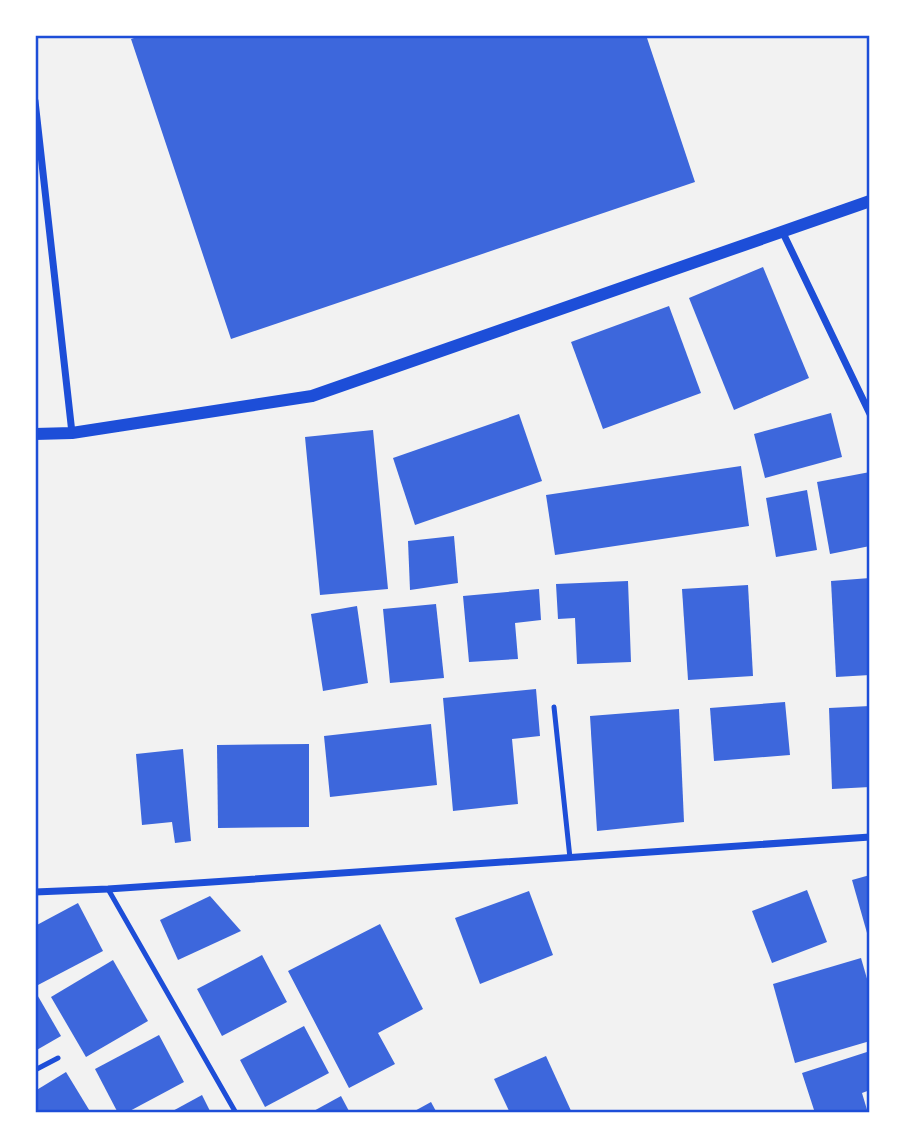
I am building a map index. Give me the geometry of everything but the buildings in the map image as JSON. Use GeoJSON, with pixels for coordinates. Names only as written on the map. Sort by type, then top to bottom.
{"type":"FeatureCollection","features":[{"type":"Feature","properties":{"kind":"street"},"geometry":{"type":"LineString","coordinates":[[35,101],[72,433]]}},
{"type":"Feature","properties":{"kind":"street"},"geometry":{"type":"LineString","coordinates":[[35,434],[72,433],[312,396],[870,201]]}},
{"type":"Feature","properties":{"kind":"street"},"geometry":{"type":"LineString","coordinates":[[783,233],[870,414]]}},
{"type":"Feature","properties":{"kind":"street"},"geometry":{"type":"LineString","coordinates":[[35,892],[108,890],[870,837]]}},
{"type":"Feature","properties":{"kind":"lane"},"geometry":{"type":"LineString","coordinates":[[554,707],[570,858]]}},
{"type":"Feature","properties":{"kind":"lane"},"geometry":{"type":"LineString","coordinates":[[108,890],[236,1113]]}},
{"type":"Feature","properties":{"kind":"lane"},"geometry":{"type":"LineString","coordinates":[[35,1070],[58,1058]]}}]}
